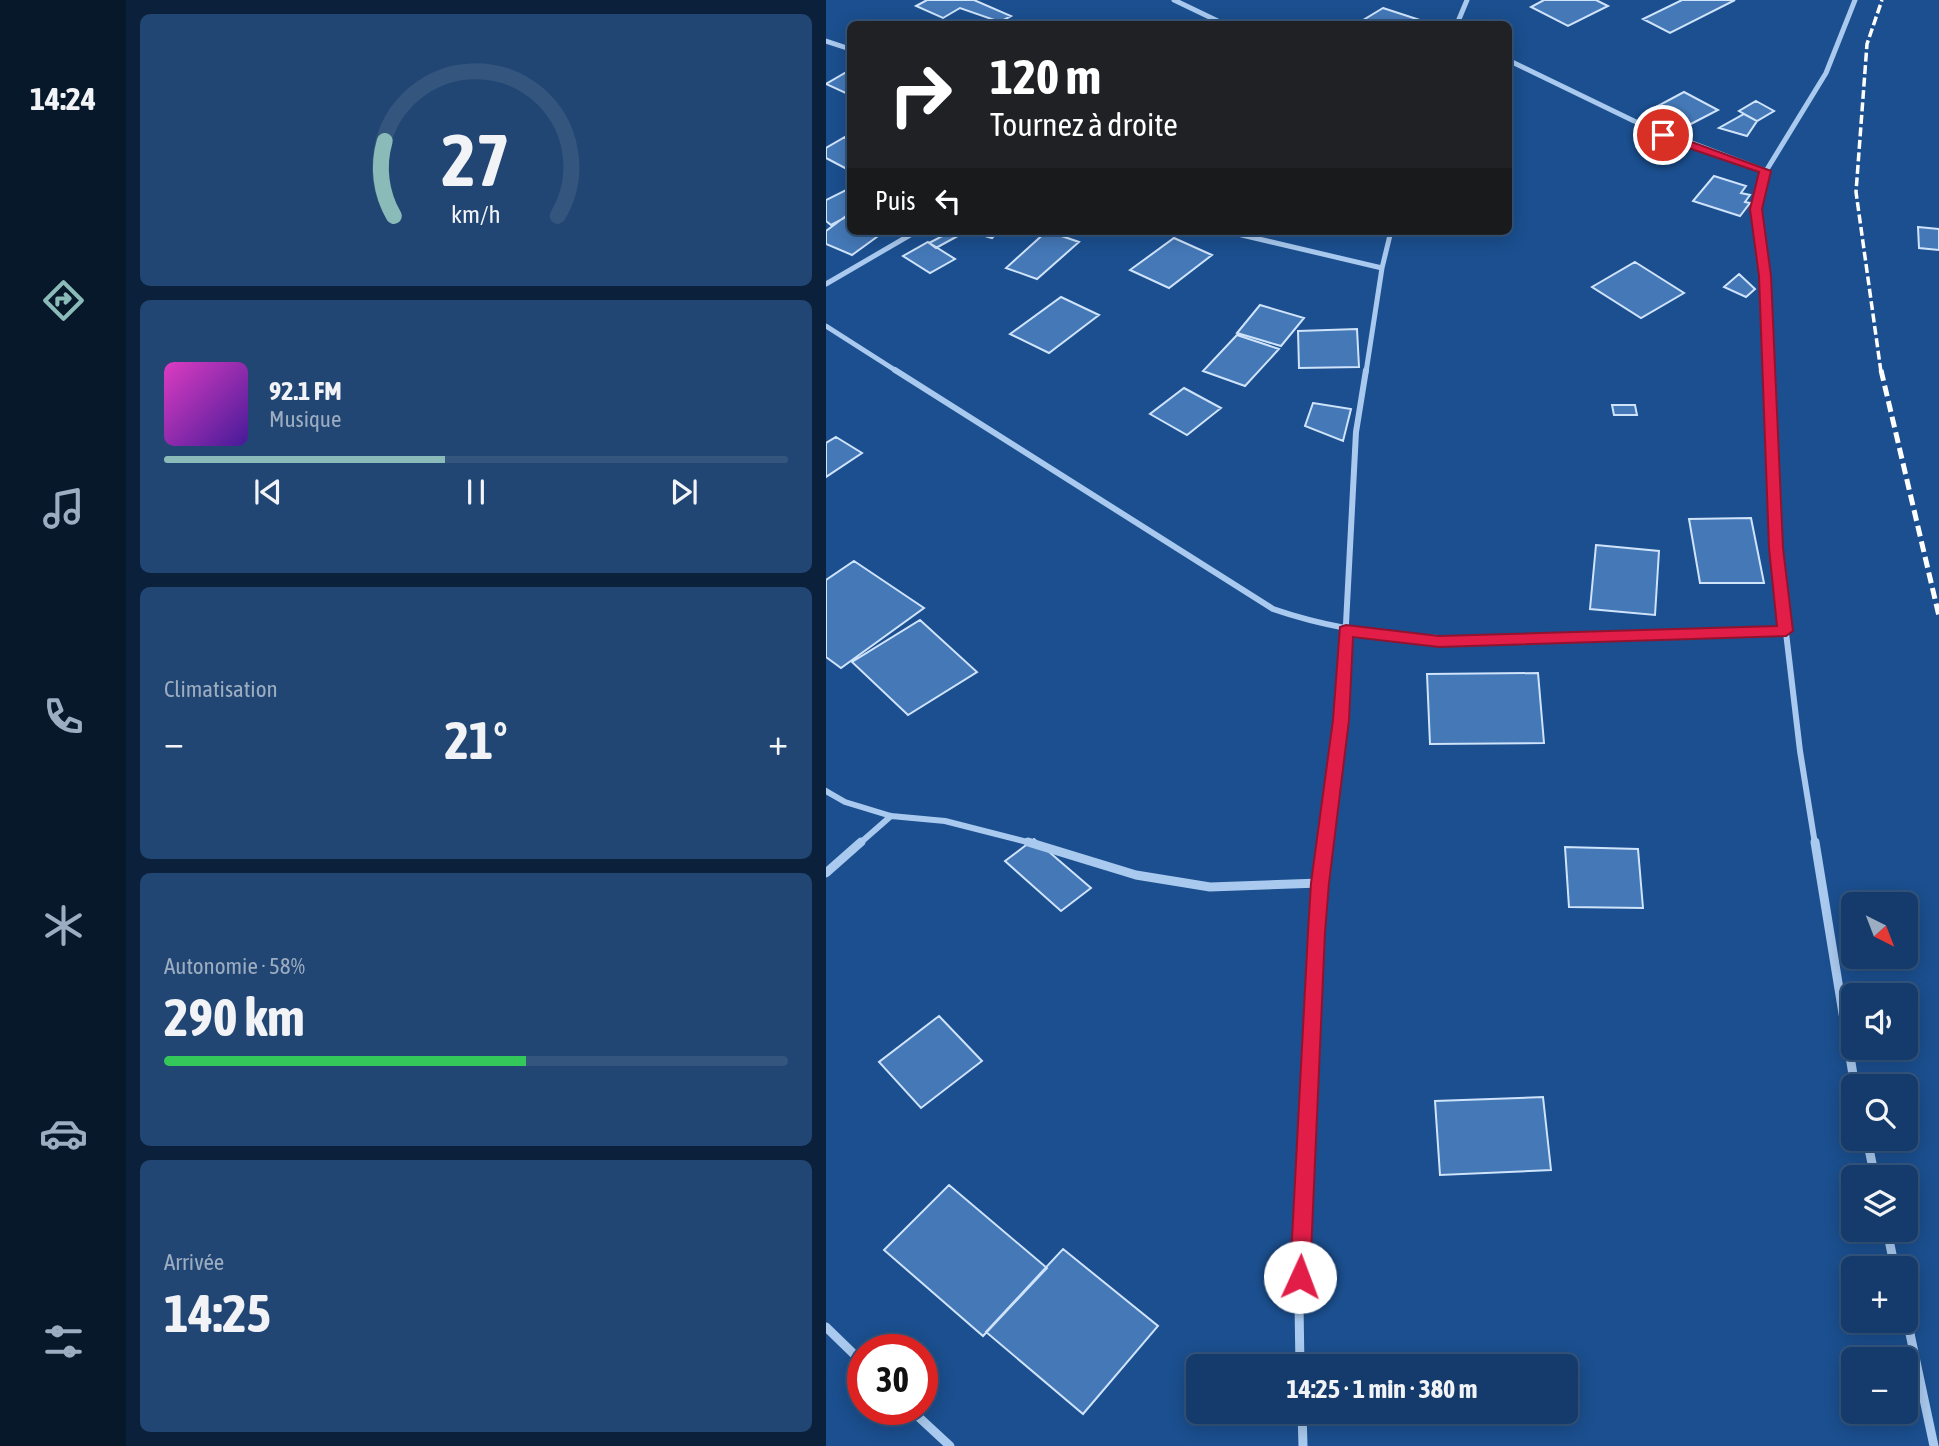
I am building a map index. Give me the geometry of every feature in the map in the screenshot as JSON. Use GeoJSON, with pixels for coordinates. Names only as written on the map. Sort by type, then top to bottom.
{"type":"FeatureCollection","features":[{"type":"Feature","properties":{"kind":"street"},"geometry":{"type":"LineString","coordinates":[[1174,0],[1218,21]]}},
{"type":"Feature","properties":{"kind":"street"},"geometry":{"type":"LineString","coordinates":[[1458,21],[1467,0]]}},
{"type":"Feature","properties":{"kind":"street"},"geometry":{"type":"LineString","coordinates":[[1853,1074],[1800,751],[1776,548],[1765,276],[1756,209],[1766,171],[1826,74],[1855,0]]}},
{"type":"Feature","properties":{"kind":"street"},"geometry":{"type":"LineString","coordinates":[[826,41],[847,48]]}},
{"type":"Feature","properties":{"kind":"street"},"geometry":{"type":"LineString","coordinates":[[1512,62],[1571,94],[1645,128],[1766,171]]}},
{"type":"Feature","properties":{"kind":"street"},"geometry":{"type":"LineString","coordinates":[[826,284],[909,235]]}},
{"type":"Feature","properties":{"kind":"street"},"geometry":{"type":"LineString","coordinates":[[1242,235],[1382,268]]}},
{"type":"Feature","properties":{"kind":"street"},"geometry":{"type":"LineString","coordinates":[[1300,1354],[1299,1304],[1309,1056],[1320,883],[1341,720],[1356,432],[1382,268],[1390,235]]}},
{"type":"Feature","properties":{"kind":"street"},"geometry":{"type":"LineString","coordinates":[[826,326],[1273,609],[1305,622],[1346,631],[1439,641],[1786,631]]}},
{"type":"Feature","properties":{"kind":"street"},"geometry":{"type":"LineString","coordinates":[[826,791],[845,802],[891,816],[945,821],[1042,846],[1136,875],[1210,887],[1320,883]]}},
{"type":"Feature","properties":{"kind":"street"},"geometry":{"type":"LineString","coordinates":[[826,873],[891,816]]}},
{"type":"Feature","properties":{"kind":"street"},"geometry":{"type":"LineString","coordinates":[[826,1327],[847,1347]]}},
{"type":"Feature","properties":{"kind":"street"},"geometry":{"type":"LineString","coordinates":[[1910,1333],[1934,1446]]}},
{"type":"Feature","properties":{"kind":"street"},"geometry":{"type":"LineString","coordinates":[[1302,1424],[1303,1446]]}},
{"type":"Feature","properties":{"kind":"street"},"geometry":{"type":"LineString","coordinates":[[928,1425],[950,1446]]}},
{"type":"Feature","properties":{"kind":"building"},"geometry":{"type":"Polygon","coordinates":[[[927,0],[974,0],[1011,16],[997,21],[960,8],[943,18],[916,6],[927,0]]]}},
{"type":"Feature","properties":{"kind":"building"},"geometry":{"type":"Polygon","coordinates":[[[1544,0],[1596,0],[1608,6],[1568,26],[1531,7],[1544,0]]]}},
{"type":"Feature","properties":{"kind":"building"},"geometry":{"type":"Polygon","coordinates":[[[1682,0],[1735,0],[1670,33],[1643,19],[1682,0]]]}},
{"type":"Feature","properties":{"kind":"building"},"geometry":{"type":"Polygon","coordinates":[[[1383,8],[1423,21],[1362,21],[1383,8]]]}},
{"type":"Feature","properties":{"kind":"building"},"geometry":{"type":"Polygon","coordinates":[[[847,72],[847,94],[826,84],[847,72]]]}},
{"type":"Feature","properties":{"kind":"building"},"geometry":{"type":"Polygon","coordinates":[[[1684,92],[1718,110],[1687,126],[1654,108],[1684,92]]]}},
{"type":"Feature","properties":{"kind":"building"},"geometry":{"type":"Polygon","coordinates":[[[1756,101],[1774,111],[1757,121],[1739,111],[1756,101]]]}},
{"type":"Feature","properties":{"kind":"building"},"geometry":{"type":"Polygon","coordinates":[[[1744,114],[1757,121],[1747,136],[1719,128],[1744,114]]]}},
{"type":"Feature","properties":{"kind":"building"},"geometry":{"type":"Polygon","coordinates":[[[847,138],[847,167],[826,158],[826,148],[847,138]]]}},
{"type":"Feature","properties":{"kind":"building"},"geometry":{"type":"Polygon","coordinates":[[[1714,176],[1746,186],[1741,193],[1750,195],[1745,202],[1750,203],[1740,216],[1693,201],[1714,176]]]}},
{"type":"Feature","properties":{"kind":"building"},"geometry":{"type":"Polygon","coordinates":[[[847,190],[847,217],[831,225],[826,221],[826,200],[847,190]]]}},
{"type":"Feature","properties":{"kind":"building"},"geometry":{"type":"Polygon","coordinates":[[[847,215],[847,235],[880,235],[852,255],[826,244],[826,231],[847,215]]]}},
{"type":"Feature","properties":{"kind":"building"},"geometry":{"type":"Polygon","coordinates":[[[1918,227],[1939,229],[1939,250],[1919,248],[1918,227]]]}},
{"type":"Feature","properties":{"kind":"building"},"geometry":{"type":"Polygon","coordinates":[[[944,235],[956,237],[936,248],[929,243],[944,235]]]}},
{"type":"Feature","properties":{"kind":"building"},"geometry":{"type":"Polygon","coordinates":[[[1043,235],[1059,235],[1079,242],[1037,279],[1006,268],[1043,235]]]}},
{"type":"Feature","properties":{"kind":"building"},"geometry":{"type":"Polygon","coordinates":[[[1174,238],[1212,255],[1169,288],[1130,270],[1174,238]]]}},
{"type":"Feature","properties":{"kind":"building"},"geometry":{"type":"Polygon","coordinates":[[[928,242],[955,259],[930,273],[903,256],[928,242]]]}},
{"type":"Feature","properties":{"kind":"building"},"geometry":{"type":"Polygon","coordinates":[[[1635,262],[1684,293],[1641,318],[1592,287],[1635,262]]]}},
{"type":"Feature","properties":{"kind":"building"},"geometry":{"type":"Polygon","coordinates":[[[1739,274],[1755,289],[1746,297],[1724,287],[1739,274]]]}},
{"type":"Feature","properties":{"kind":"building"},"geometry":{"type":"Polygon","coordinates":[[[1061,297],[1099,315],[1049,353],[1010,334],[1061,297]]]}},
{"type":"Feature","properties":{"kind":"building"},"geometry":{"type":"Polygon","coordinates":[[[1260,305],[1304,318],[1281,346],[1237,333],[1260,305]]]}},
{"type":"Feature","properties":{"kind":"building"},"geometry":{"type":"Polygon","coordinates":[[[1357,329],[1359,367],[1299,368],[1298,331],[1357,329]]]}},
{"type":"Feature","properties":{"kind":"building"},"geometry":{"type":"Polygon","coordinates":[[[1237,335],[1279,349],[1245,386],[1203,371],[1237,335]]]}},
{"type":"Feature","properties":{"kind":"building"},"geometry":{"type":"Polygon","coordinates":[[[1184,388],[1221,408],[1187,435],[1150,414],[1184,388]]]}},
{"type":"Feature","properties":{"kind":"building"},"geometry":{"type":"Polygon","coordinates":[[[1313,403],[1351,409],[1343,441],[1305,426],[1313,403]]]}},
{"type":"Feature","properties":{"kind":"building"},"geometry":{"type":"Polygon","coordinates":[[[1612,405],[1635,405],[1637,415],[1614,415],[1612,405]]]}},
{"type":"Feature","properties":{"kind":"building"},"geometry":{"type":"Polygon","coordinates":[[[836,437],[862,453],[826,477],[826,443],[836,437]]]}},
{"type":"Feature","properties":{"kind":"building"},"geometry":{"type":"Polygon","coordinates":[[[1751,518],[1764,583],[1700,583],[1689,519],[1751,518]]]}},
{"type":"Feature","properties":{"kind":"building"},"geometry":{"type":"Polygon","coordinates":[[[1596,545],[1659,551],[1655,615],[1590,609],[1596,545]]]}},
{"type":"Feature","properties":{"kind":"building"},"geometry":{"type":"Polygon","coordinates":[[[854,561],[924,608],[841,668],[826,657],[826,580],[854,561]]]}},
{"type":"Feature","properties":{"kind":"building"},"geometry":{"type":"Polygon","coordinates":[[[920,620],[977,672],[908,715],[852,662],[920,620]]]}},
{"type":"Feature","properties":{"kind":"building"},"geometry":{"type":"Polygon","coordinates":[[[1538,673],[1544,743],[1430,744],[1427,674],[1538,673]]]}},
{"type":"Feature","properties":{"kind":"building"},"geometry":{"type":"Polygon","coordinates":[[[1034,839],[1091,888],[1061,911],[1005,861],[1034,839]]]}},
{"type":"Feature","properties":{"kind":"building"},"geometry":{"type":"Polygon","coordinates":[[[1565,847],[1638,849],[1643,908],[1569,907],[1565,847]]]}},
{"type":"Feature","properties":{"kind":"building"},"geometry":{"type":"Polygon","coordinates":[[[939,1016],[982,1061],[921,1108],[879,1062],[939,1016]]]}},
{"type":"Feature","properties":{"kind":"building"},"geometry":{"type":"Polygon","coordinates":[[[1543,1097],[1551,1170],[1440,1175],[1435,1101],[1543,1097]]]}},
{"type":"Feature","properties":{"kind":"building"},"geometry":{"type":"Polygon","coordinates":[[[949,1185],[1047,1268],[983,1336],[884,1250],[949,1185]]]}},
{"type":"Feature","properties":{"kind":"building"},"geometry":{"type":"Polygon","coordinates":[[[1063,1249],[1158,1326],[1083,1414],[986,1332],[1063,1249]]]}},
{"type":"Feature","properties":{"kind":"railway"},"geometry":{"type":"LineString","coordinates":[[1881,372],[1856,192],[1867,44],[1882,0]]}},
{"type":"Feature","properties":{"kind":"railway"},"geometry":{"type":"LineString","coordinates":[[1881,370],[1939,616]]}},
{"type":"Feature","properties":{"kind":"route"},"geometry":{"type":"LineString","coordinates":[[1300,1277],[1310,1029],[1320,883],[1341,720],[1346,631],[1439,641],[1786,631],[1776,548],[1767,378],[1765,276],[1756,209],[1766,171],[1663,135]]}}]}
